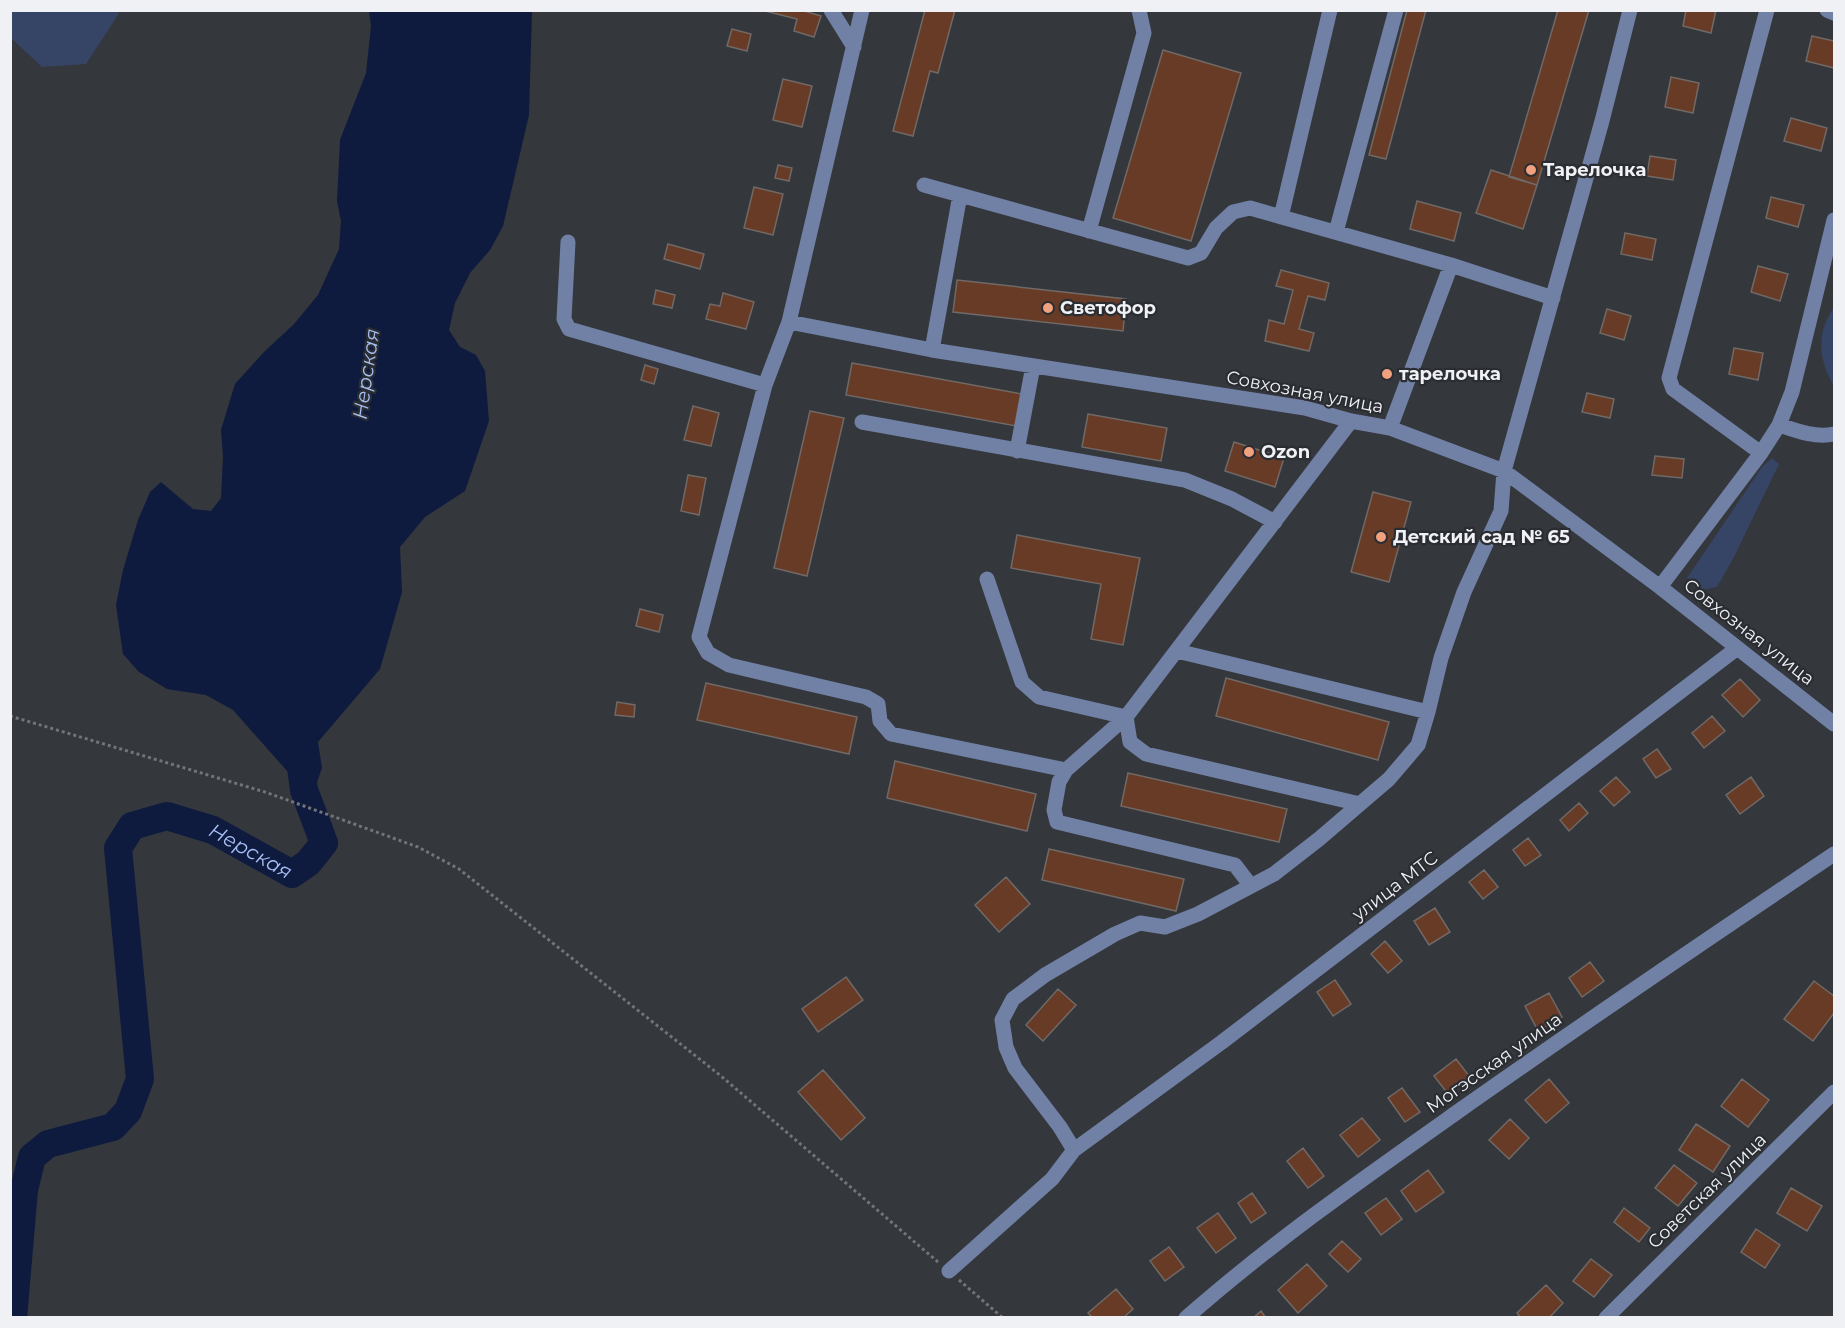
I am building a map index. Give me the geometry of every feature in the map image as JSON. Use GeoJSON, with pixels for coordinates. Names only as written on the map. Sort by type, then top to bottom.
{"type":"FeatureCollection","features":[{"type":"Feature","properties":{"kind":"street"},"geometry":{"type":"LineString","coordinates":[[831,10],[854,48]]}},
{"type":"Feature","properties":{"kind":"street"},"geometry":{"type":"LineString","coordinates":[[862,10],[789,322],[765,385],[699,637],[708,653],[729,665],[866,697],[878,704],[880,721],[891,734],[1066,770]]}},
{"type":"Feature","properties":{"kind":"street"},"geometry":{"type":"LineString","coordinates":[[1089,231],[1144,33],[1139,10]]}},
{"type":"Feature","properties":{"kind":"street"},"geometry":{"type":"LineString","coordinates":[[1281,217],[1329,10]]}},
{"type":"Feature","properties":{"kind":"street"},"geometry":{"type":"LineString","coordinates":[[1336,232],[1396,10]]}},
{"type":"Feature","properties":{"kind":"street"},"geometry":{"type":"LineString","coordinates":[[1074,1150],[1060,1127],[1015,1068],[1006,1047],[1002,1020],[1013,999],[1045,975],[1115,934],[1140,923],[1165,927],[1198,914],[1274,874],[1389,779],[1418,745],[1441,658],[1464,592],[1501,511],[1504,471],[1602,122],[1630,10]]}},
{"type":"Feature","properties":{"kind":"street"},"geometry":{"type":"LineString","coordinates":[[1761,453],[1673,389],[1670,378],[1767,10]]}},
{"type":"Feature","properties":{"kind":"street"},"geometry":{"type":"LineString","coordinates":[[1827,10],[1834,13]]}},
{"type":"Feature","properties":{"kind":"street"},"geometry":{"type":"LineString","coordinates":[[924,185],[1188,258],[1201,253],[1216,228],[1233,212],[1250,208],[1451,265],[1553,298]]}},
{"type":"Feature","properties":{"kind":"street"},"geometry":{"type":"LineString","coordinates":[[932,350],[960,195]]}},
{"type":"Feature","properties":{"kind":"street"},"geometry":{"type":"LineString","coordinates":[[1659,587],[1761,453],[1779,425],[1792,392],[1834,220]]}},
{"type":"Feature","properties":{"kind":"street"},"geometry":{"type":"LineString","coordinates":[[568,242],[564,319],[569,329],[765,385]]}},
{"type":"Feature","properties":{"kind":"street"},"geometry":{"type":"LineString","coordinates":[[1390,428],[1451,265]]}},
{"type":"Feature","properties":{"kind":"street","name":"Совхозная улица"},"geometry":{"type":"LineString","coordinates":[[789,322],[932,350],[1305,408],[1351,422],[1390,428],[1504,471],[1659,587],[1834,724]]}},
{"type":"Feature","properties":{"kind":"street"},"geometry":{"type":"LineString","coordinates":[[1017,451],[1033,366]]}},
{"type":"Feature","properties":{"kind":"street"},"geometry":{"type":"LineString","coordinates":[[1251,886],[1235,865],[1057,822],[1054,810],[1059,782],[1066,770],[1126,717],[1351,422]]}},
{"type":"Feature","properties":{"kind":"street"},"geometry":{"type":"LineString","coordinates":[[862,423],[1185,480],[1232,499],[1275,522]]}},
{"type":"Feature","properties":{"kind":"street"},"geometry":{"type":"LineString","coordinates":[[1779,425],[1806,434],[1834,434]]}},
{"type":"Feature","properties":{"kind":"street"},"geometry":{"type":"LineString","coordinates":[[987,579],[1022,682],[1040,698],[1126,717]]}},
{"type":"Feature","properties":{"kind":"street","name":"улица МТС"},"geometry":{"type":"LineString","coordinates":[[949,1271],[1052,1179],[1074,1150],[1231,1036],[1736,649]]}},
{"type":"Feature","properties":{"kind":"street"},"geometry":{"type":"LineString","coordinates":[[1177,651],[1428,712]]}},
{"type":"Feature","properties":{"kind":"street"},"geometry":{"type":"LineString","coordinates":[[1126,717],[1130,742],[1146,754],[1360,804]]}},
{"type":"Feature","properties":{"kind":"street","name":"Могэсская улица"},"geometry":{"type":"LineString","coordinates":[[1186,1317],[1240,1270],[1344,1192],[1540,1054],[1834,854]]}},
{"type":"Feature","properties":{"kind":"street","name":"Советская улица"},"geometry":{"type":"LineString","coordinates":[[1606,1317],[1834,1092]]}},
{"type":"Feature","properties":{"kind":"path"},"geometry":{"type":"LineString","coordinates":[[10,716],[265,792],[418,847],[459,868],[721,1076],[1003,1317]]}},
{"type":"Feature","properties":{"kind":"shaded area"},"geometry":{"type":"Polygon","coordinates":[[[11,10],[119,11],[86,64],[42,67],[11,38],[11,10]]]}},
{"type":"Feature","properties":{"kind":"shaded area"},"geometry":{"type":"Polygon","coordinates":[[[1834,307],[1834,386],[1825,366],[1821,346],[1824,327],[1834,307]]]}},
{"type":"Feature","properties":{"kind":"shaded area"},"geometry":{"type":"Polygon","coordinates":[[[1772,458],[1779,464],[1734,557],[1717,587],[1701,590],[1687,578],[1762,467],[1772,458]]]}},
{"type":"Feature","properties":{"kind":"water"},"geometry":{"type":"Polygon","coordinates":[[[369,11],[532,11],[529,115],[503,226],[490,250],[470,273],[455,303],[449,330],[460,347],[476,355],[485,371],[489,421],[465,491],[425,517],[400,547],[402,592],[380,669],[318,742],[322,768],[317,782],[304,790],[233,710],[206,695],[167,689],[139,672],[123,654],[116,605],[123,570],[138,520],[150,492],[161,482],[193,509],[211,511],[221,498],[223,457],[221,430],[235,384],[294,324],[318,295],[339,249],[341,221],[337,201],[340,140],[366,73],[371,26],[369,11]]]}},
{"type":"Feature","properties":{"kind":"building"},"geometry":{"type":"Polygon","coordinates":[[[761,10],[801,10],[821,16],[814,37],[794,31],[797,19],[761,10]]]}},
{"type":"Feature","properties":{"kind":"building"},"geometry":{"type":"Polygon","coordinates":[[[925,10],[955,10],[938,73],[930,71],[913,136],[893,131],[925,10]]]}},
{"type":"Feature","properties":{"kind":"building"},"geometry":{"type":"Polygon","coordinates":[[[1407,10],[1426,10],[1386,159],[1369,155],[1407,10]]]}},
{"type":"Feature","properties":{"kind":"building"},"geometry":{"type":"Polygon","coordinates":[[[1558,10],[1589,10],[1537,185],[1509,177],[1558,10]]]}},
{"type":"Feature","properties":{"kind":"building"},"geometry":{"type":"Polygon","coordinates":[[[1686,10],[1716,10],[1711,33],[1683,26],[1686,10]]]}},
{"type":"Feature","properties":{"kind":"building"},"geometry":{"type":"Polygon","coordinates":[[[732,29],[751,34],[747,51],[727,46],[732,29]]]}},
{"type":"Feature","properties":{"kind":"building"},"geometry":{"type":"Polygon","coordinates":[[[1812,36],[1834,41],[1834,68],[1806,61],[1812,36]]]}},
{"type":"Feature","properties":{"kind":"building"},"geometry":{"type":"Polygon","coordinates":[[[1163,50],[1241,73],[1191,241],[1113,218],[1163,50]]]}},
{"type":"Feature","properties":{"kind":"building"},"geometry":{"type":"Polygon","coordinates":[[[1671,77],[1699,83],[1693,113],[1665,107],[1671,77]]]}},
{"type":"Feature","properties":{"kind":"building"},"geometry":{"type":"Polygon","coordinates":[[[783,79],[812,86],[802,127],[773,120],[783,79]]]}},
{"type":"Feature","properties":{"kind":"building"},"geometry":{"type":"Polygon","coordinates":[[[1791,118],[1827,128],[1821,151],[1784,141],[1791,118]]]}},
{"type":"Feature","properties":{"kind":"building"},"geometry":{"type":"Polygon","coordinates":[[[1650,156],[1676,160],[1673,180],[1647,176],[1650,156]]]}},
{"type":"Feature","properties":{"kind":"building"},"geometry":{"type":"Polygon","coordinates":[[[778,165],[792,168],[789,181],[775,178],[778,165]]]}},
{"type":"Feature","properties":{"kind":"building"},"geometry":{"type":"Polygon","coordinates":[[[1491,170],[1537,185],[1523,229],[1476,213],[1491,170]]]}},
{"type":"Feature","properties":{"kind":"building"},"geometry":{"type":"Polygon","coordinates":[[[754,187],[783,194],[773,235],[744,228],[754,187]]]}},
{"type":"Feature","properties":{"kind":"building"},"geometry":{"type":"Polygon","coordinates":[[[1771,197],[1804,205],[1798,227],[1766,218],[1771,197]]]}},
{"type":"Feature","properties":{"kind":"building"},"geometry":{"type":"Polygon","coordinates":[[[1417,201],[1461,213],[1454,241],[1410,229],[1417,201]]]}},
{"type":"Feature","properties":{"kind":"building"},"geometry":{"type":"Polygon","coordinates":[[[1625,233],[1656,239],[1652,260],[1621,254],[1625,233]]]}},
{"type":"Feature","properties":{"kind":"building"},"geometry":{"type":"Polygon","coordinates":[[[668,244],[704,254],[700,269],[664,259],[668,244]]]}},
{"type":"Feature","properties":{"kind":"building"},"geometry":{"type":"Polygon","coordinates":[[[1758,266],[1788,274],[1780,301],[1751,292],[1758,266]]]}},
{"type":"Feature","properties":{"kind":"building"},"geometry":{"type":"Polygon","coordinates":[[[1281,270],[1329,283],[1325,300],[1308,296],[1299,329],[1314,333],[1309,351],[1265,341],[1269,320],[1284,324],[1293,290],[1276,286],[1281,270]]]}},
{"type":"Feature","properties":{"kind":"building"},"geometry":{"type":"Polygon","coordinates":[[[957,280],[1126,299],[1123,331],[953,312],[957,280]]]}},
{"type":"Feature","properties":{"kind":"building"},"geometry":{"type":"Polygon","coordinates":[[[656,290],[675,295],[672,308],[653,304],[656,290]]]}},
{"type":"Feature","properties":{"kind":"building"},"geometry":{"type":"Polygon","coordinates":[[[723,293],[754,302],[746,329],[706,319],[710,304],[720,306],[723,293]]]}},
{"type":"Feature","properties":{"kind":"building"},"geometry":{"type":"Polygon","coordinates":[[[1607,309],[1631,316],[1624,340],[1600,333],[1607,309]]]}},
{"type":"Feature","properties":{"kind":"building"},"geometry":{"type":"Polygon","coordinates":[[[1734,348],[1763,353],[1758,380],[1729,374],[1734,348]]]}},
{"type":"Feature","properties":{"kind":"building"},"geometry":{"type":"Polygon","coordinates":[[[852,363],[1022,394],[1016,426],[846,395],[852,363]]]}},
{"type":"Feature","properties":{"kind":"building"},"geometry":{"type":"Polygon","coordinates":[[[645,365],[658,369],[654,384],[641,380],[645,365]]]}},
{"type":"Feature","properties":{"kind":"building"},"geometry":{"type":"Polygon","coordinates":[[[1587,393],[1614,399],[1610,418],[1582,412],[1587,393]]]}},
{"type":"Feature","properties":{"kind":"building"},"geometry":{"type":"Polygon","coordinates":[[[693,406],[719,413],[711,446],[684,440],[693,406]]]}},
{"type":"Feature","properties":{"kind":"building"},"geometry":{"type":"Polygon","coordinates":[[[810,411],[844,418],[807,576],[774,568],[810,411]]]}},
{"type":"Feature","properties":{"kind":"building"},"geometry":{"type":"Polygon","coordinates":[[[1088,414],[1167,428],[1161,461],[1082,447],[1088,414]]]}},
{"type":"Feature","properties":{"kind":"building"},"geometry":{"type":"Polygon","coordinates":[[[1234,442],[1284,458],[1275,487],[1225,471],[1234,442]]]}},
{"type":"Feature","properties":{"kind":"building"},"geometry":{"type":"Polygon","coordinates":[[[1655,456],[1684,459],[1682,478],[1652,475],[1655,456]]]}},
{"type":"Feature","properties":{"kind":"building"},"geometry":{"type":"Polygon","coordinates":[[[688,475],[706,478],[699,515],[681,511],[688,475]]]}},
{"type":"Feature","properties":{"kind":"building","name":"Детский сад № 65"},"geometry":{"type":"Polygon","coordinates":[[[1373,492],[1411,502],[1389,582],[1351,572],[1373,492]]]}},
{"type":"Feature","properties":{"kind":"building"},"geometry":{"type":"Polygon","coordinates":[[[1017,535],[1140,558],[1123,645],[1091,639],[1101,584],[1011,568],[1017,535]]]}},
{"type":"Feature","properties":{"kind":"building"},"geometry":{"type":"Polygon","coordinates":[[[640,609],[663,615],[659,632],[636,626],[640,609]]]}},
{"type":"Feature","properties":{"kind":"building"},"geometry":{"type":"Polygon","coordinates":[[[1226,678],[1389,722],[1378,760],[1216,716],[1226,678]]]}},
{"type":"Feature","properties":{"kind":"building"},"geometry":{"type":"Polygon","coordinates":[[[1740,679],[1760,700],[1743,717],[1722,695],[1740,679]]]}},
{"type":"Feature","properties":{"kind":"building"},"geometry":{"type":"Polygon","coordinates":[[[706,683],[857,717],[849,754],[697,720],[706,683]]]}},
{"type":"Feature","properties":{"kind":"building"},"geometry":{"type":"Polygon","coordinates":[[[617,702],[635,705],[634,717],[615,715],[617,702]]]}},
{"type":"Feature","properties":{"kind":"building"},"geometry":{"type":"Polygon","coordinates":[[[1712,716],[1725,731],[1704,748],[1692,733],[1712,716]]]}},
{"type":"Feature","properties":{"kind":"building"},"geometry":{"type":"Polygon","coordinates":[[[1657,749],[1671,769],[1656,778],[1643,759],[1657,749]]]}},
{"type":"Feature","properties":{"kind":"building"},"geometry":{"type":"Polygon","coordinates":[[[895,761],[1036,794],[1027,831],[887,798],[895,761]]]}},
{"type":"Feature","properties":{"kind":"building"},"geometry":{"type":"Polygon","coordinates":[[[1128,773],[1287,809],[1279,842],[1121,806],[1128,773]]]}},
{"type":"Feature","properties":{"kind":"building"},"geometry":{"type":"Polygon","coordinates":[[[1616,777],[1630,792],[1614,806],[1600,791],[1616,777]]]}},
{"type":"Feature","properties":{"kind":"building"},"geometry":{"type":"Polygon","coordinates":[[[1751,777],[1764,796],[1740,814],[1726,795],[1751,777]]]}},
{"type":"Feature","properties":{"kind":"building"},"geometry":{"type":"Polygon","coordinates":[[[1579,803],[1588,813],[1569,831],[1560,820],[1579,803]]]}},
{"type":"Feature","properties":{"kind":"building"},"geometry":{"type":"Polygon","coordinates":[[[1528,838],[1541,855],[1525,866],[1513,850],[1528,838]]]}},
{"type":"Feature","properties":{"kind":"building"},"geometry":{"type":"Polygon","coordinates":[[[1049,849],[1184,879],[1176,911],[1042,880],[1049,849]]]}},
{"type":"Feature","properties":{"kind":"building"},"geometry":{"type":"Polygon","coordinates":[[[1484,870],[1498,887],[1483,899],[1469,882],[1484,870]]]}},
{"type":"Feature","properties":{"kind":"building"},"geometry":{"type":"Polygon","coordinates":[[[1006,877],[1030,904],[999,932],[975,905],[1006,877]]]}},
{"type":"Feature","properties":{"kind":"building"},"geometry":{"type":"Polygon","coordinates":[[[1435,908],[1450,932],[1429,945],[1414,921],[1435,908]]]}},
{"type":"Feature","properties":{"kind":"building"},"geometry":{"type":"Polygon","coordinates":[[[1385,941],[1402,961],[1388,973],[1371,954],[1385,941]]]}},
{"type":"Feature","properties":{"kind":"building"},"geometry":{"type":"Polygon","coordinates":[[[1590,962],[1604,981],[1582,997],[1569,978],[1590,962]]]}},
{"type":"Feature","properties":{"kind":"building"},"geometry":{"type":"Polygon","coordinates":[[[846,977],[863,1000],[818,1032],[802,1009],[846,977]]]}},
{"type":"Feature","properties":{"kind":"building"},"geometry":{"type":"Polygon","coordinates":[[[1335,980],[1351,1004],[1333,1016],[1317,992],[1335,980]]]}},
{"type":"Feature","properties":{"kind":"building"},"geometry":{"type":"Polygon","coordinates":[[[1814,981],[1834,996],[1834,1013],[1813,1041],[1784,1019],[1814,981]]]}},
{"type":"Feature","properties":{"kind":"building"},"geometry":{"type":"Polygon","coordinates":[[[1058,989],[1076,1005],[1043,1041],[1026,1025],[1058,989]]]}},
{"type":"Feature","properties":{"kind":"building"},"geometry":{"type":"Polygon","coordinates":[[[1549,993],[1562,1017],[1538,1031],[1525,1006],[1549,993]]]}},
{"type":"Feature","properties":{"kind":"building"},"geometry":{"type":"Polygon","coordinates":[[[1456,1059],[1470,1077],[1448,1094],[1434,1076],[1456,1059]]]}},
{"type":"Feature","properties":{"kind":"building"},"geometry":{"type":"Polygon","coordinates":[[[823,1070],[865,1118],[841,1140],[798,1092],[823,1070]]]}},
{"type":"Feature","properties":{"kind":"building"},"geometry":{"type":"Polygon","coordinates":[[[1549,1079],[1569,1103],[1546,1123],[1525,1100],[1549,1079]]]}},
{"type":"Feature","properties":{"kind":"building"},"geometry":{"type":"Polygon","coordinates":[[[1742,1079],[1769,1100],[1748,1127],[1721,1106],[1742,1079]]]}},
{"type":"Feature","properties":{"kind":"building"},"geometry":{"type":"Polygon","coordinates":[[[1402,1088],[1420,1112],[1405,1122],[1388,1098],[1402,1088]]]}},
{"type":"Feature","properties":{"kind":"building"},"geometry":{"type":"Polygon","coordinates":[[[1362,1118],[1380,1140],[1358,1157],[1340,1135],[1362,1118]]]}},
{"type":"Feature","properties":{"kind":"building"},"geometry":{"type":"Polygon","coordinates":[[[1510,1119],[1529,1138],[1509,1159],[1489,1140],[1510,1119]]]}},
{"type":"Feature","properties":{"kind":"building"},"geometry":{"type":"Polygon","coordinates":[[[1696,1124],[1730,1146],[1713,1172],[1679,1150],[1696,1124]]]}},
{"type":"Feature","properties":{"kind":"building"},"geometry":{"type":"Polygon","coordinates":[[[1303,1148],[1324,1176],[1308,1188],[1287,1161],[1303,1148]]]}},
{"type":"Feature","properties":{"kind":"building"},"geometry":{"type":"Polygon","coordinates":[[[1674,1165],[1697,1183],[1678,1206],[1655,1188],[1674,1165]]]}},
{"type":"Feature","properties":{"kind":"building"},"geometry":{"type":"Polygon","coordinates":[[[1428,1170],[1444,1192],[1416,1212],[1401,1191],[1428,1170]]]}},
{"type":"Feature","properties":{"kind":"building"},"geometry":{"type":"Polygon","coordinates":[[[1791,1188],[1822,1206],[1807,1231],[1777,1213],[1791,1188]]]}},
{"type":"Feature","properties":{"kind":"building"},"geometry":{"type":"Polygon","coordinates":[[[1252,1193],[1266,1213],[1251,1223],[1238,1203],[1252,1193]]]}},
{"type":"Feature","properties":{"kind":"building"},"geometry":{"type":"Polygon","coordinates":[[[1386,1198],[1402,1219],[1381,1235],[1365,1213],[1386,1198]]]}},
{"type":"Feature","properties":{"kind":"building"},"geometry":{"type":"Polygon","coordinates":[[[1624,1208],[1650,1228],[1639,1242],[1614,1222],[1624,1208]]]}},
{"type":"Feature","properties":{"kind":"building"},"geometry":{"type":"Polygon","coordinates":[[[1218,1213],[1236,1238],[1216,1253],[1197,1228],[1218,1213]]]}},
{"type":"Feature","properties":{"kind":"building"},"geometry":{"type":"Polygon","coordinates":[[[1756,1229],[1780,1245],[1765,1268],[1741,1252],[1756,1229]]]}},
{"type":"Feature","properties":{"kind":"building"},"geometry":{"type":"Polygon","coordinates":[[[1342,1241],[1361,1259],[1348,1272],[1329,1254],[1342,1241]]]}},
{"type":"Feature","properties":{"kind":"building"},"geometry":{"type":"Polygon","coordinates":[[[1169,1247],[1184,1267],[1165,1281],[1150,1261],[1169,1247]]]}},
{"type":"Feature","properties":{"kind":"building"},"geometry":{"type":"Polygon","coordinates":[[[1591,1259],[1612,1275],[1594,1297],[1573,1281],[1591,1259]]]}},
{"type":"Feature","properties":{"kind":"building"},"geometry":{"type":"Polygon","coordinates":[[[1307,1264],[1327,1286],[1298,1313],[1278,1290],[1307,1264]]]}},
{"type":"Feature","properties":{"kind":"building"},"geometry":{"type":"Polygon","coordinates":[[[1546,1285],[1563,1303],[1549,1318],[1521,1318],[1517,1313],[1546,1285]]]}},
{"type":"Feature","properties":{"kind":"building"},"geometry":{"type":"Polygon","coordinates":[[[1116,1289],[1133,1309],[1123,1318],[1093,1318],[1088,1313],[1116,1289]]]}},
{"type":"Feature","properties":{"kind":"building"},"geometry":{"type":"Polygon","coordinates":[[[1261,1311],[1266,1318],[1253,1318],[1261,1311]]]}},
{"type":"Feature","properties":{"kind":"waterway","name":"Нерская"},"geometry":{"type":"LineString","coordinates":[[13,1318],[24,1190],[32,1157],[48,1144],[113,1127],[128,1111],[140,1079],[118,848],[132,826],[167,816],[213,830],[292,874],[308,863],[324,843],[304,790],[299,752]]}},
{"type":"Feature","properties":{"kind":"place","name":"Тарелочка"},"geometry":{"type":"Point","coordinates":[1531,170]}},
{"type":"Feature","properties":{"kind":"place","name":"Светофор"},"geometry":{"type":"Point","coordinates":[1048,308]}},
{"type":"Feature","properties":{"kind":"place","name":"тарелочка"},"geometry":{"type":"Point","coordinates":[1387,374]}},
{"type":"Feature","properties":{"kind":"place","name":"Ozon"},"geometry":{"type":"Point","coordinates":[1249,452]}},
{"type":"Feature","properties":{"kind":"place","name":"Детский сад № 65"},"geometry":{"type":"Point","coordinates":[1381,537]}}]}
